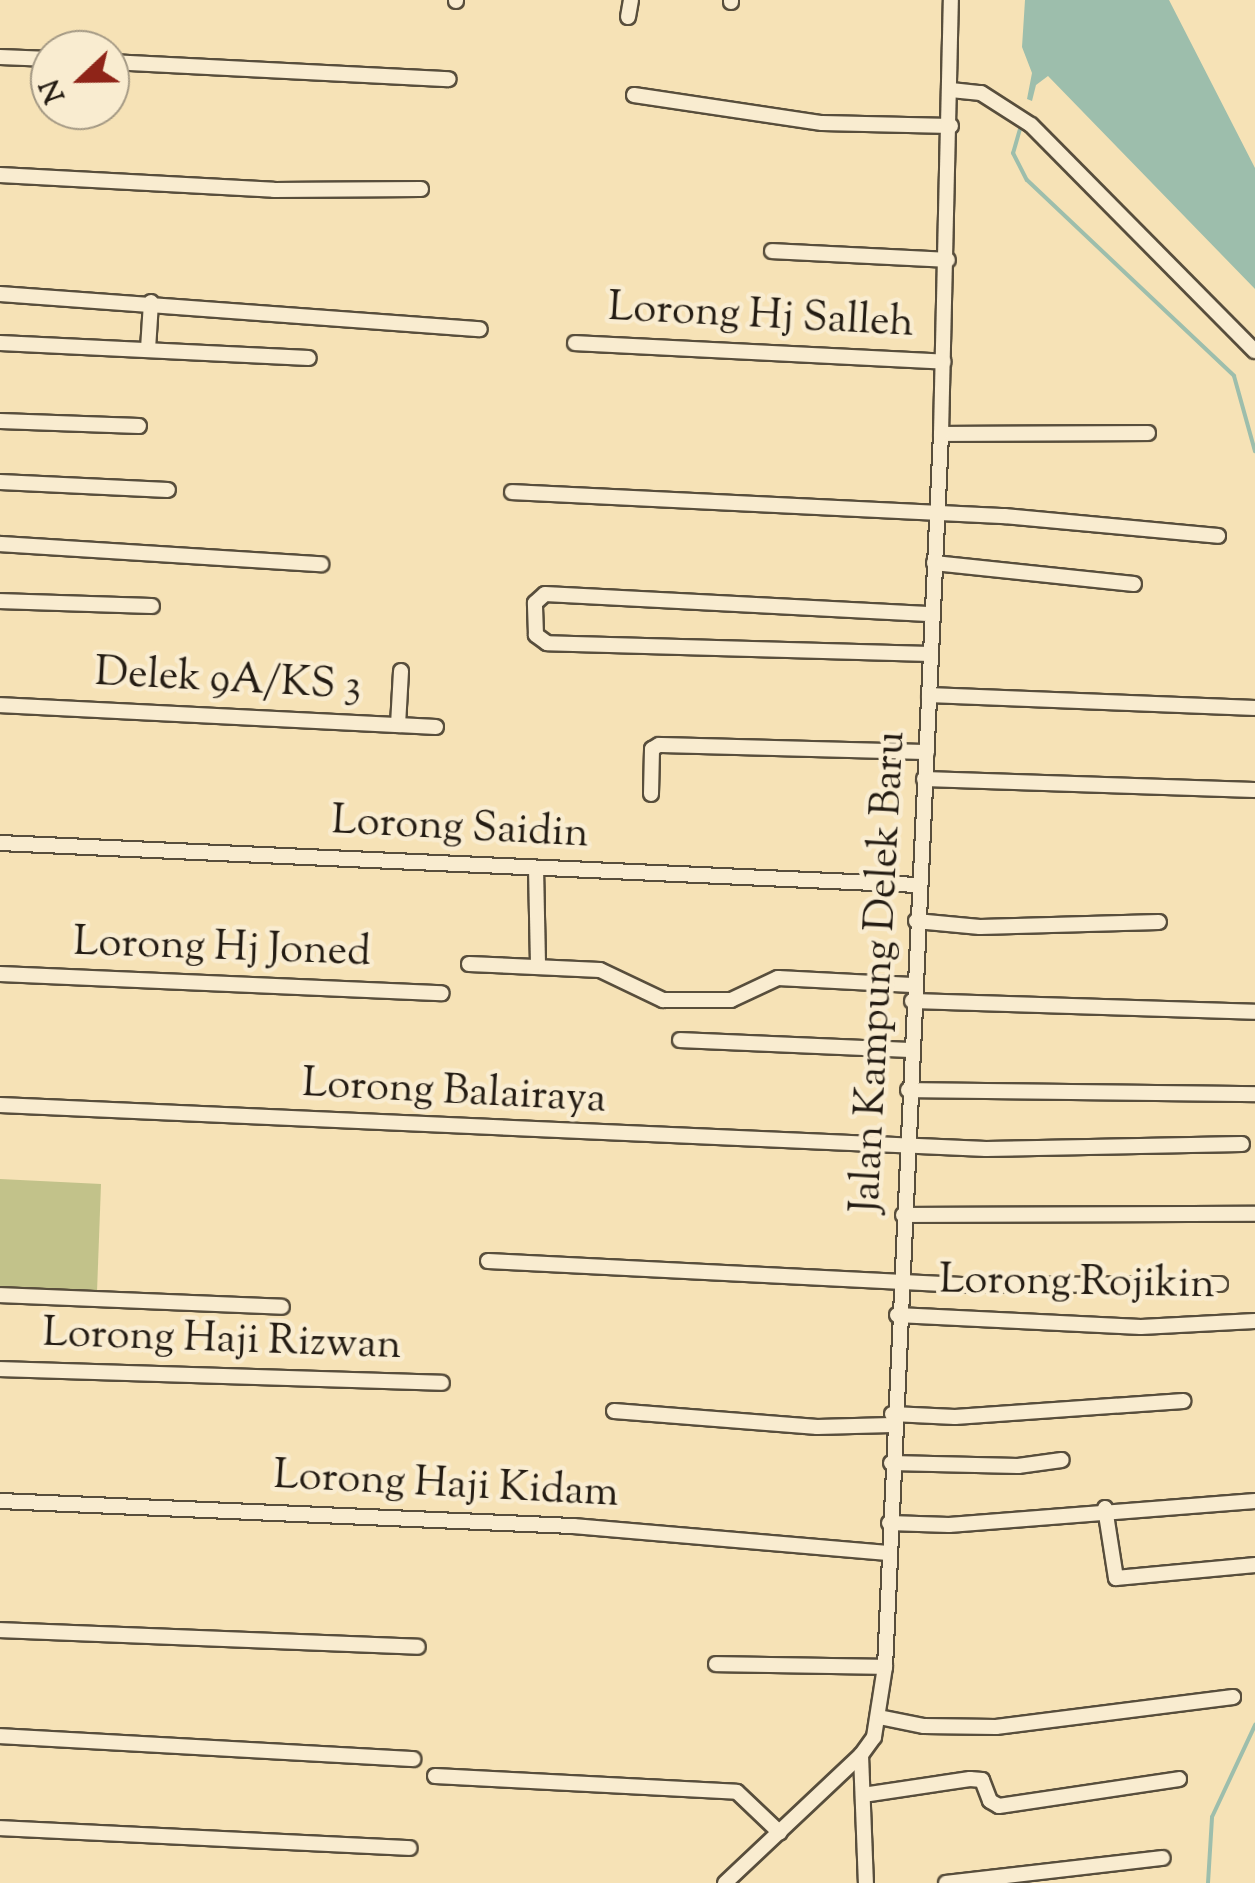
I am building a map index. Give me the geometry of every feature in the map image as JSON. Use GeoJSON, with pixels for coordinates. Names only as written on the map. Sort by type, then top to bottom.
{"type":"FeatureCollection","features":[{"type":"Feature","properties":{"kind":"street"},"geometry":{"type":"LineString","coordinates":[[628,17],[631,0]]}},
{"type":"Feature","properties":{"kind":"street","name":"Jalan Kampung Delek Baru"},"geometry":{"type":"LineString","coordinates":[[725,1883],[861,1755],[879,1717],[885,1668],[916,885],[942,434],[951,126],[950,0]]}},
{"type":"Feature","properties":{"kind":"street"},"geometry":{"type":"LineString","coordinates":[[0,57],[30,59]]}},
{"type":"Feature","properties":{"kind":"street"},"geometry":{"type":"LineString","coordinates":[[130,63],[449,79]]}},
{"type":"Feature","properties":{"kind":"street"},"geometry":{"type":"LineString","coordinates":[[951,90],[981,93],[1031,125],[1255,351]]}},
{"type":"Feature","properties":{"kind":"street"},"geometry":{"type":"LineString","coordinates":[[634,95],[806,121],[951,126]]}},
{"type":"Feature","properties":{"kind":"street"},"geometry":{"type":"LineString","coordinates":[[0,175],[274,190],[421,189]]}},
{"type":"Feature","properties":{"kind":"street"},"geometry":{"type":"LineString","coordinates":[[772,251],[948,260]]}},
{"type":"Feature","properties":{"kind":"street"},"geometry":{"type":"LineString","coordinates":[[0,294],[151,302],[480,329]]}},
{"type":"Feature","properties":{"kind":"street"},"geometry":{"type":"LineString","coordinates":[[148,349],[151,302]]}},
{"type":"Feature","properties":{"kind":"street"},"geometry":{"type":"LineString","coordinates":[[0,343],[308,358]]}},
{"type":"Feature","properties":{"kind":"street","name":"Lorong Hj Salleh"},"geometry":{"type":"LineString","coordinates":[[575,343],[944,362]]}},
{"type":"Feature","properties":{"kind":"street"},"geometry":{"type":"LineString","coordinates":[[0,421],[138,426]]}},
{"type":"Feature","properties":{"kind":"street"},"geometry":{"type":"LineString","coordinates":[[942,434],[1148,433]]}},
{"type":"Feature","properties":{"kind":"street"},"geometry":{"type":"LineString","coordinates":[[0,482],[168,490]]}},
{"type":"Feature","properties":{"kind":"street"},"geometry":{"type":"LineString","coordinates":[[512,492],[936,514],[1218,536]]}},
{"type":"Feature","properties":{"kind":"street"},"geometry":{"type":"LineString","coordinates":[[0,544],[321,564]]}},
{"type":"Feature","properties":{"kind":"street"},"geometry":{"type":"LineString","coordinates":[[934,562],[1134,584]]}},
{"type":"Feature","properties":{"kind":"street"},"geometry":{"type":"LineString","coordinates":[[930,654],[546,643],[536,635],[535,602],[546,594],[932,614]]}},
{"type":"Feature","properties":{"kind":"street"},"geometry":{"type":"LineString","coordinates":[[0,601],[152,606]]}},
{"type":"Feature","properties":{"kind":"street","name":"Delek 9A/KS 3"},"geometry":{"type":"LineString","coordinates":[[0,704],[398,725],[401,671]]}},
{"type":"Feature","properties":{"kind":"street"},"geometry":{"type":"LineString","coordinates":[[929,695],[1255,708]]}},
{"type":"Feature","properties":{"kind":"street"},"geometry":{"type":"LineString","coordinates":[[398,725],[436,727]]}},
{"type":"Feature","properties":{"kind":"street"},"geometry":{"type":"LineString","coordinates":[[651,794],[652,748],[660,745],[926,752]]}},
{"type":"Feature","properties":{"kind":"street"},"geometry":{"type":"LineString","coordinates":[[924,779],[1255,790]]}},
{"type":"Feature","properties":{"kind":"street","name":"Lorong Saidin"},"geometry":{"type":"LineString","coordinates":[[0,843],[916,885]]}},
{"type":"Feature","properties":{"kind":"street"},"geometry":{"type":"LineString","coordinates":[[536,868],[538,964]]}},
{"type":"Feature","properties":{"kind":"street"},"geometry":{"type":"LineString","coordinates":[[916,921],[980,927],[1159,922]]}},
{"type":"Feature","properties":{"kind":"street"},"geometry":{"type":"LineString","coordinates":[[469,964],[538,964],[600,970],[663,1000],[731,1000],[778,978],[912,993],[1255,1012]]}},
{"type":"Feature","properties":{"kind":"street","name":"Lorong Hj Joned"},"geometry":{"type":"LineString","coordinates":[[0,974],[442,993]]}},
{"type":"Feature","properties":{"kind":"street"},"geometry":{"type":"LineString","coordinates":[[680,1040],[909,1050]]}},
{"type":"Feature","properties":{"kind":"street"},"geometry":{"type":"LineString","coordinates":[[908,1090],[1255,1094]]}},
{"type":"Feature","properties":{"kind":"street","name":"Lorong Balairaya"},"geometry":{"type":"LineString","coordinates":[[0,1105],[905,1146],[1242,1144]]}},
{"type":"Feature","properties":{"kind":"street"},"geometry":{"type":"LineString","coordinates":[[903,1215],[1255,1214]]}},
{"type":"Feature","properties":{"kind":"street"},"geometry":{"type":"LineString","coordinates":[[488,1261],[899,1281],[1220,1284]]}},
{"type":"Feature","properties":{"kind":"street"},"geometry":{"type":"LineString","coordinates":[[0,1295],[282,1306]]}},
{"type":"Feature","properties":{"kind":"street","name":"Lorong Rojikin"},"geometry":{"type":"LineString","coordinates":[[897,1316],[1141,1328],[1255,1321]]}},
{"type":"Feature","properties":{"kind":"street","name":"Lorong Haji Rizwan"},"geometry":{"type":"LineString","coordinates":[[0,1369],[442,1383]]}},
{"type":"Feature","properties":{"kind":"street"},"geometry":{"type":"LineString","coordinates":[[614,1411],[817,1427],[1183,1401]]}},
{"type":"Feature","properties":{"kind":"street"},"geometry":{"type":"LineString","coordinates":[[891,1463],[1018,1466],[1062,1460]]}},
{"type":"Feature","properties":{"kind":"street","name":"Lorong Haji Kidam"},"geometry":{"type":"LineString","coordinates":[[0,1500],[573,1526],[888,1553]]}},
{"type":"Feature","properties":{"kind":"street"},"geometry":{"type":"LineString","coordinates":[[889,1523],[950,1525],[1105,1508],[1255,1502]]}},
{"type":"Feature","properties":{"kind":"street"},"geometry":{"type":"LineString","coordinates":[[1105,1508],[1116,1578],[1255,1565]]}},
{"type":"Feature","properties":{"kind":"street"},"geometry":{"type":"LineString","coordinates":[[0,1630],[418,1646]]}},
{"type":"Feature","properties":{"kind":"street"},"geometry":{"type":"LineString","coordinates":[[716,1664],[885,1668]]}},
{"type":"Feature","properties":{"kind":"street"},"geometry":{"type":"LineString","coordinates":[[879,1717],[924,1726],[996,1727],[1233,1697]]}},
{"type":"Feature","properties":{"kind":"street"},"geometry":{"type":"LineString","coordinates":[[0,1736],[414,1759]]}},
{"type":"Feature","properties":{"kind":"street"},"geometry":{"type":"LineString","coordinates":[[861,1755],[866,1883]]}},
{"type":"Feature","properties":{"kind":"street"},"geometry":{"type":"LineString","coordinates":[[435,1776],[737,1792],[780,1833]]}},
{"type":"Feature","properties":{"kind":"street"},"geometry":{"type":"LineString","coordinates":[[863,1795],[970,1779],[982,1780],[999,1806],[1179,1779]]}},
{"type":"Feature","properties":{"kind":"street"},"geometry":{"type":"LineString","coordinates":[[0,1828],[410,1848]]}},
{"type":"Feature","properties":{"kind":"street"},"geometry":{"type":"LineString","coordinates":[[946,1883],[1164,1858]]}},
{"type":"Feature","properties":{"kind":"green space"},"geometry":{"type":"Polygon","coordinates":[[[0,1179],[101,1184],[97,1292],[0,1288],[0,1179]]]}},
{"type":"Feature","properties":{"kind":"shaded area"},"geometry":{"type":"Polygon","coordinates":[[[1025,0],[1169,0],[1255,168],[1255,289],[1048,76],[1036,85],[1032,101],[1027,99],[1032,73],[1022,47],[1025,0]]]}},
{"type":"Feature","properties":{"kind":"waterway"},"geometry":{"type":"LineString","coordinates":[[1020,129],[1013,153],[1027,180],[1234,376],[1255,451]]}},
{"type":"Feature","properties":{"kind":"waterway"},"geometry":{"type":"LineString","coordinates":[[1208,1883],[1212,1817],[1255,1725]]}}]}
